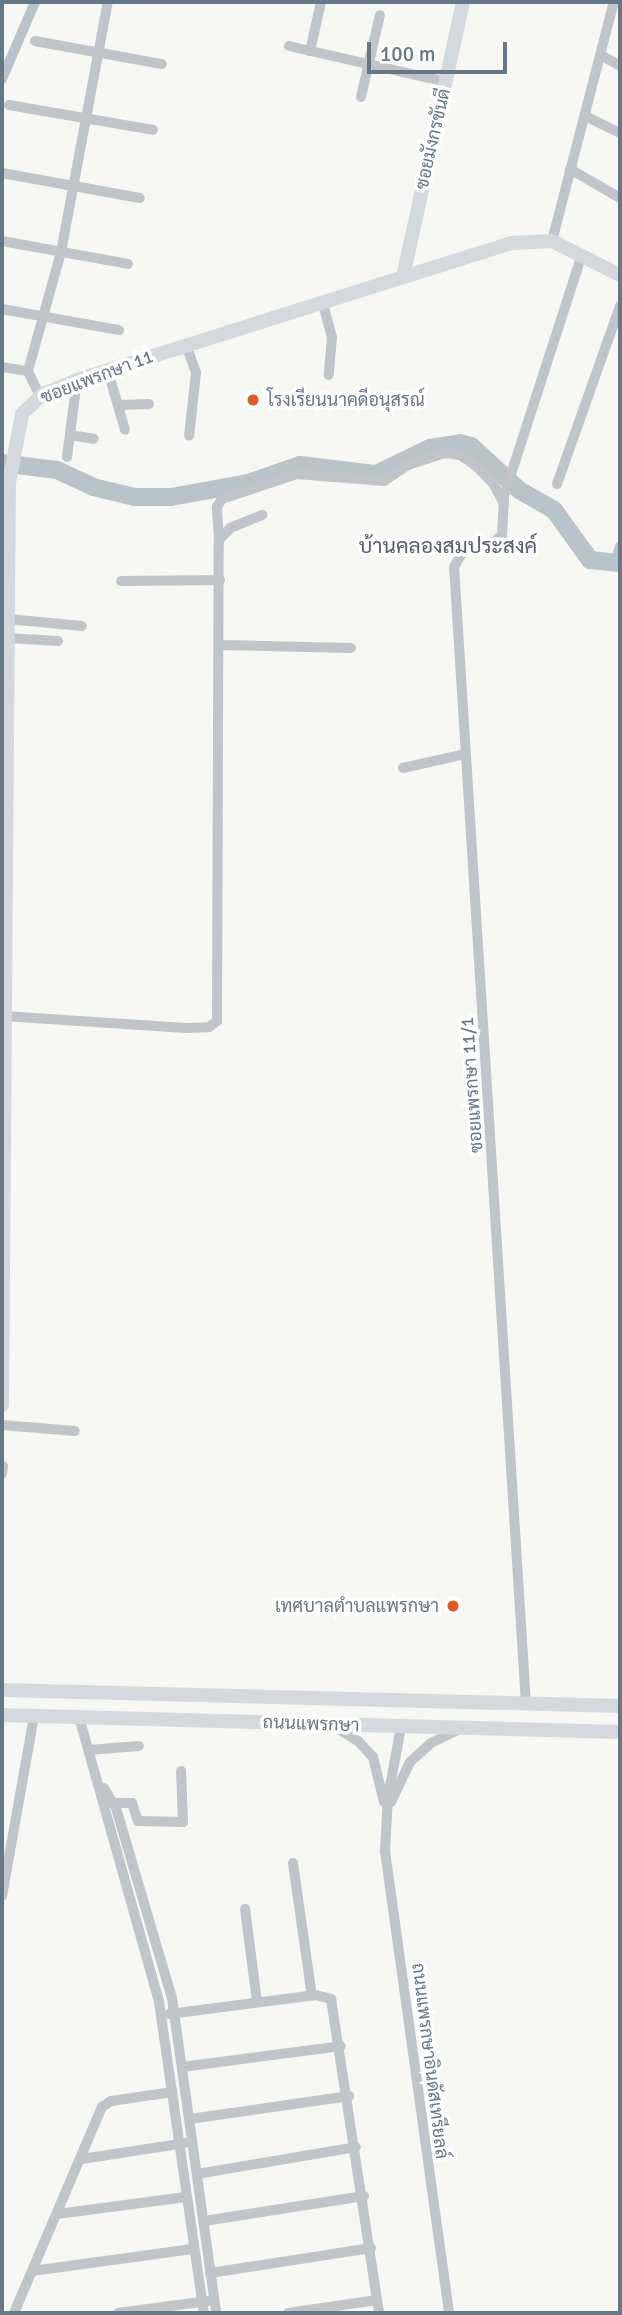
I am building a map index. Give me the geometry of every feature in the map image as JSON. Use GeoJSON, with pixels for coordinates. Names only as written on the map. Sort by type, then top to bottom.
{"type":"FeatureCollection","features":[{"type":"Feature","properties":{"kind":"street"},"geometry":{"type":"LineString","coordinates":[[40,396],[28,371],[61,252],[108,2]]}},
{"type":"Feature","properties":{"kind":"street"},"geometry":{"type":"LineString","coordinates":[[310,51],[321,2]]}},
{"type":"Feature","properties":{"kind":"street","name":"ซอยมังกรขันดี"},"geometry":{"type":"LineString","coordinates":[[403,277],[463,2]]}},
{"type":"Feature","properties":{"kind":"street"},"geometry":{"type":"LineString","coordinates":[[614,2],[551,241],[619,272]]}},
{"type":"Feature","properties":{"kind":"street"},"geometry":{"type":"LineString","coordinates":[[361,97],[380,15]]}},
{"type":"Feature","properties":{"kind":"street"},"geometry":{"type":"LineString","coordinates":[[36,41],[162,64]]}},
{"type":"Feature","properties":{"kind":"street"},"geometry":{"type":"LineString","coordinates":[[289,46],[446,82]]}},
{"type":"Feature","properties":{"kind":"street"},"geometry":{"type":"LineString","coordinates":[[601,55],[620,66]]}},
{"type":"Feature","properties":{"kind":"street"},"geometry":{"type":"LineString","coordinates":[[9,105],[153,130]]}},
{"type":"Feature","properties":{"kind":"street"},"geometry":{"type":"LineString","coordinates":[[585,116],[620,133]]}},
{"type":"Feature","properties":{"kind":"street"},"geometry":{"type":"LineString","coordinates":[[570,169],[620,198]]}},
{"type":"Feature","properties":{"kind":"street"},"geometry":{"type":"LineString","coordinates":[[2,173],[140,198]]}},
{"type":"Feature","properties":{"kind":"street"},"geometry":{"type":"LineString","coordinates":[[2,241],[128,264]]}},
{"type":"Feature","properties":{"kind":"street","name":"ซอยแพรกษา 11"},"geometry":{"type":"LineString","coordinates":[[2,1405],[7,479],[22,414],[40,396],[77,380],[512,243],[551,241]]}},
{"type":"Feature","properties":{"kind":"street"},"geometry":{"type":"LineString","coordinates":[[504,500],[582,255]]}},
{"type":"Feature","properties":{"kind":"street"},"geometry":{"type":"LineString","coordinates":[[323,304],[332,338],[329,375]]}},
{"type":"Feature","properties":{"kind":"street"},"geometry":{"type":"LineString","coordinates":[[556,484],[620,306]]}},
{"type":"Feature","properties":{"kind":"street"},"geometry":{"type":"LineString","coordinates":[[2,309],[120,330]]}},
{"type":"Feature","properties":{"kind":"street"},"geometry":{"type":"LineString","coordinates":[[186,345],[196,373],[188,436]]}},
{"type":"Feature","properties":{"kind":"street"},"geometry":{"type":"LineString","coordinates":[[2,368],[28,371]]}},
{"type":"Feature","properties":{"kind":"street"},"geometry":{"type":"LineString","coordinates":[[108,371],[125,430]]}},
{"type":"Feature","properties":{"kind":"street"},"geometry":{"type":"LineString","coordinates":[[67,457],[77,380]]}},
{"type":"Feature","properties":{"kind":"street"},"geometry":{"type":"LineString","coordinates":[[118,405],[149,404]]}},
{"type":"Feature","properties":{"kind":"street"},"geometry":{"type":"LineString","coordinates":[[70,435],[94,439]]}},
{"type":"Feature","properties":{"kind":"street"},"geometry":{"type":"LineString","coordinates":[[4,1016],[153,1027],[215,1025],[220,580],[216,512],[222,499],[297,474],[383,481],[408,465],[445,453],[460,455],[475,466],[493,483],[504,500]]}},
{"type":"Feature","properties":{"kind":"street","name":"ซอยแพรกษา 11/1"},"geometry":{"type":"LineString","coordinates":[[504,500],[502,535],[492,544],[465,548],[456,558],[465,754],[526,1704]]}},
{"type":"Feature","properties":{"kind":"street"},"geometry":{"type":"LineString","coordinates":[[219,540],[230,528],[262,515]]}},
{"type":"Feature","properties":{"kind":"street"},"geometry":{"type":"LineString","coordinates":[[121,581],[220,580]]}},
{"type":"Feature","properties":{"kind":"street"},"geometry":{"type":"LineString","coordinates":[[8,619],[82,626]]}},
{"type":"Feature","properties":{"kind":"street"},"geometry":{"type":"LineString","coordinates":[[7,638],[58,642]]}},
{"type":"Feature","properties":{"kind":"street"},"geometry":{"type":"LineString","coordinates":[[219,645],[351,648]]}},
{"type":"Feature","properties":{"kind":"street"},"geometry":{"type":"LineString","coordinates":[[403,768],[465,754]]}},
{"type":"Feature","properties":{"kind":"street"},"geometry":{"type":"LineString","coordinates":[[2,1425],[75,1431]]}},
{"type":"Feature","properties":{"kind":"street","name":"ถนนแพรกษา"},"geometry":{"type":"LineString","coordinates":[[2,1690],[620,1706]]}},
{"type":"Feature","properties":{"kind":"street","name":"ถนนแพรกษา"},"geometry":{"type":"LineString","coordinates":[[2,1715],[620,1732]]}},
{"type":"Feature","properties":{"kind":"street"},"geometry":{"type":"LineString","coordinates":[[2,1896],[34,1716]]}},
{"type":"Feature","properties":{"kind":"street"},"geometry":{"type":"LineString","coordinates":[[79,1717],[101,1782],[161,2015],[203,2308]]}},
{"type":"Feature","properties":{"kind":"street","name":"ถนนแพรกษาอินดัสเทรียลล์"},"geometry":{"type":"LineString","coordinates":[[331,1725],[358,1741],[373,1757],[386,1812]]}},
{"type":"Feature","properties":{"kind":"street","name":"ถนนแพรกษาอินดัสเทรียลล์"},"geometry":{"type":"LineString","coordinates":[[401,1727],[386,1812],[385,1852],[449,2313]]}},
{"type":"Feature","properties":{"kind":"street","name":"ถนนแพรกษาอินดัสเทรียลล์"},"geometry":{"type":"LineString","coordinates":[[386,1812],[410,1762],[431,1743],[461,1728]]}},
{"type":"Feature","properties":{"kind":"street"},"geometry":{"type":"LineString","coordinates":[[89,1750],[139,1746]]}},
{"type":"Feature","properties":{"kind":"street"},"geometry":{"type":"LineString","coordinates":[[113,1802],[132,1803],[138,1821],[183,1822],[181,1771]]}},
{"type":"Feature","properties":{"kind":"street"},"geometry":{"type":"LineString","coordinates":[[101,1782],[113,1802],[174,2014],[216,2313]]}},
{"type":"Feature","properties":{"kind":"street"},"geometry":{"type":"LineString","coordinates":[[293,1863],[312,1996]]}},
{"type":"Feature","properties":{"kind":"street"},"geometry":{"type":"LineString","coordinates":[[246,1909],[257,2001]]}},
{"type":"Feature","properties":{"kind":"street"},"geometry":{"type":"LineString","coordinates":[[135,1916],[147,1913]]}},
{"type":"Feature","properties":{"kind":"street"},"geometry":{"type":"LineString","coordinates":[[161,2015],[257,2001],[312,1996],[331,1999],[349,2096],[379,2313]]}},
{"type":"Feature","properties":{"kind":"street"},"geometry":{"type":"LineString","coordinates":[[182,2067],[341,2046]]}},
{"type":"Feature","properties":{"kind":"street"},"geometry":{"type":"LineString","coordinates":[[15,2313],[106,2103],[172,2092]]}},
{"type":"Feature","properties":{"kind":"street"},"geometry":{"type":"LineString","coordinates":[[190,2119],[349,2096]]}},
{"type":"Feature","properties":{"kind":"street"},"geometry":{"type":"LineString","coordinates":[[82,2160],[192,2142]]}},
{"type":"Feature","properties":{"kind":"street"},"geometry":{"type":"LineString","coordinates":[[197,2174],[356,2147]]}},
{"type":"Feature","properties":{"kind":"street"},"geometry":{"type":"LineString","coordinates":[[204,2221],[364,2196]]}},
{"type":"Feature","properties":{"kind":"street"},"geometry":{"type":"LineString","coordinates":[[58,2214],[186,2197]]}},
{"type":"Feature","properties":{"kind":"street"},"geometry":{"type":"LineString","coordinates":[[210,2273],[371,2248]]}},
{"type":"Feature","properties":{"kind":"street"},"geometry":{"type":"LineString","coordinates":[[32,2271],[193,2249]]}},
{"type":"Feature","properties":{"kind":"street"},"geometry":{"type":"LineString","coordinates":[[118,2313],[203,2308],[215,2300]]}},
{"type":"Feature","properties":{"kind":"street"},"geometry":{"type":"LineString","coordinates":[[288,2313],[377,2300]]}},
{"type":"Feature","properties":{"kind":"waterway"},"geometry":{"type":"LineString","coordinates":[[2,79],[35,2]]}},
{"type":"Feature","properties":{"kind":"waterway"},"geometry":{"type":"LineString","coordinates":[[2,463],[57,470],[93,487],[135,497],[171,497],[248,483],[300,465],[376,474],[430,448],[460,443],[471,446],[519,490],[554,510],[590,560],[620,563]]}},
{"type":"Feature","properties":{"kind":"place","name":"โรงเรียนนาคดีอนุสรณ์"},"geometry":{"type":"Point","coordinates":[253,400]}},
{"type":"Feature","properties":{"kind":"place","name":"เทศบาลตำบลแพรกษา"},"geometry":{"type":"Point","coordinates":[453,1606]}},
{"type":"Feature","properties":{"kind":"district","name":"บ้านคลองสมประสงค์"},"geometry":{"type":"Point","coordinates":[448,546]}}]}
